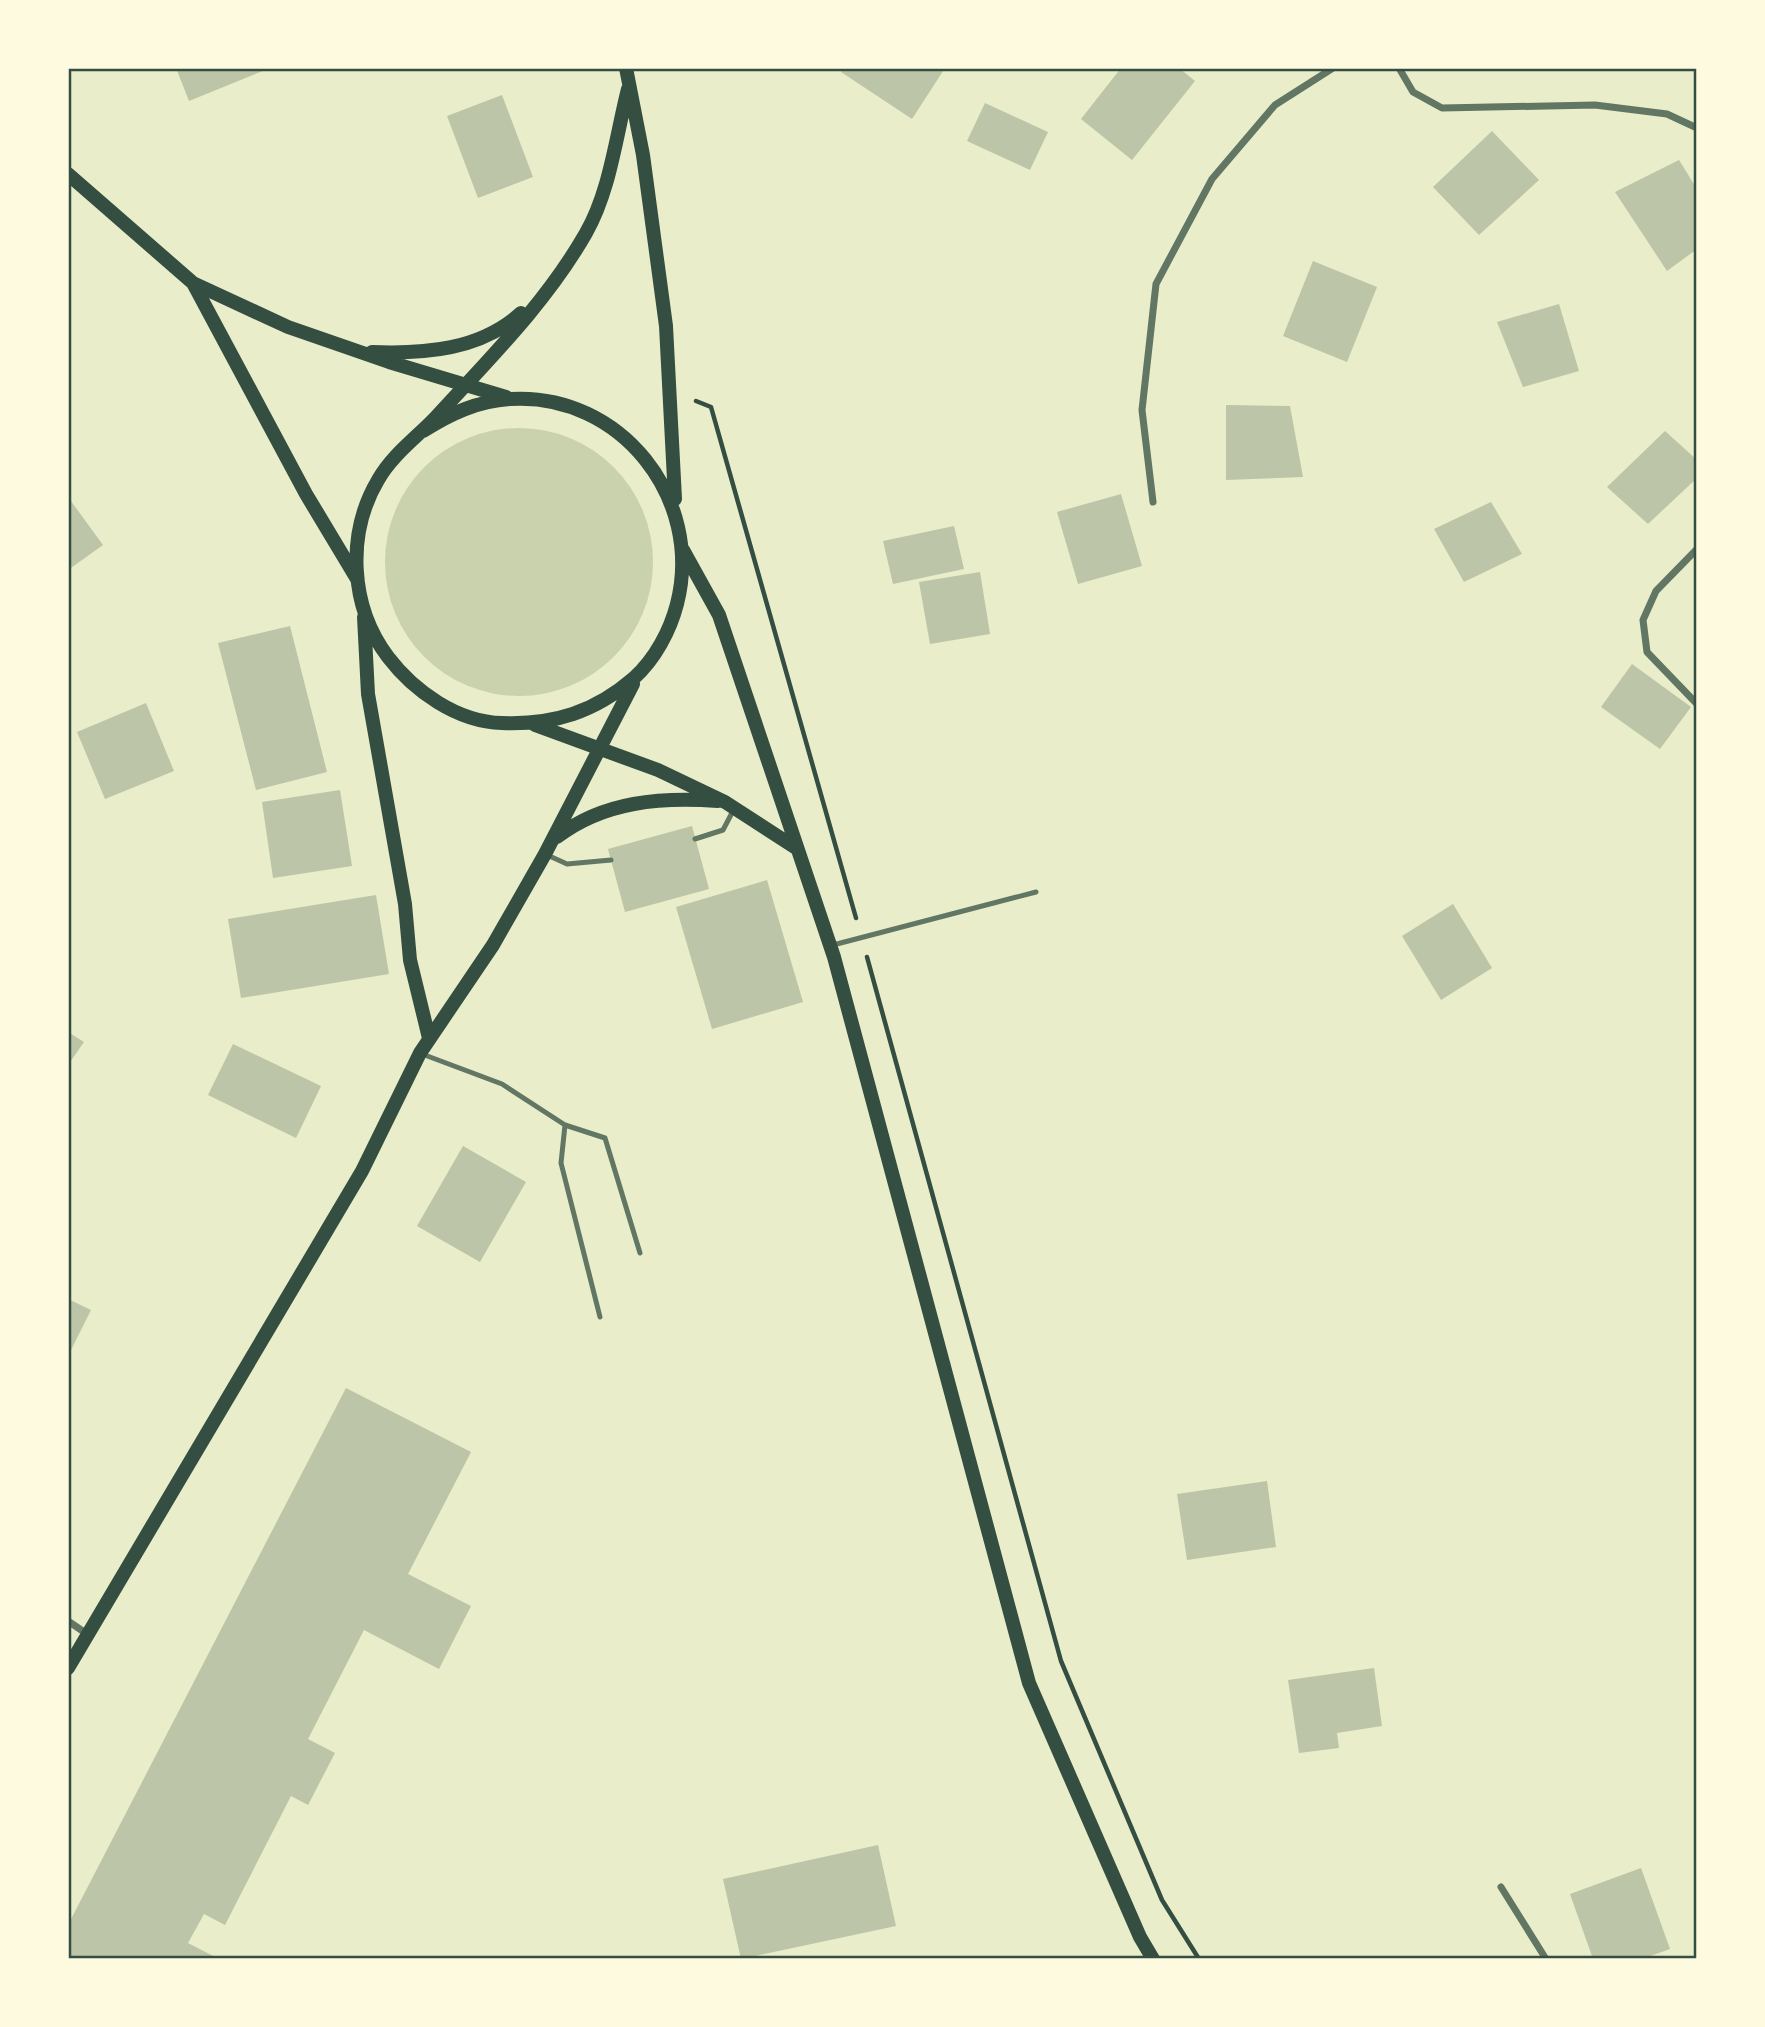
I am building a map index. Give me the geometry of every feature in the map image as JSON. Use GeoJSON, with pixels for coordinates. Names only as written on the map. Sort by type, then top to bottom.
{"type":"FeatureCollection","features":[{"type":"Feature","properties":{"kind":"main road"},"geometry":{"type":"LineString","coordinates":[[68,1668],[362,1171],[420,1053],[493,944],[554,839],[600,746],[674,617],[682,584],[683,550],[677,514],[666,326],[637,119],[628,89],[626,68]]}},
{"type":"Feature","properties":{"kind":"main road"},"geometry":{"type":"LineString","coordinates":[[429,1038],[410,960],[405,904],[368,694],[364,612],[357,579],[357,545],[368,501],[378,480],[398,453],[465,385],[551,287],[587,232],[608,174],[628,89]]}},
{"type":"Feature","properties":{"kind":"main road"},"geometry":{"type":"LineString","coordinates":[[68,174],[193,283],[288,327],[510,399]]}},
{"type":"Feature","properties":{"kind":"main road"},"geometry":{"type":"LineString","coordinates":[[193,283],[312,504],[357,579]]}},
{"type":"Feature","properties":{"kind":"main road"},"geometry":{"type":"LineString","coordinates":[[358,351],[424,351],[474,341],[515,318],[551,287]]}},
{"type":"Feature","properties":{"kind":"main road"},"geometry":{"type":"LineString","coordinates":[[423,430],[449,414],[479,404],[510,399],[541,400],[571,407],[600,419],[625,437],[653,468],[677,514]]}},
{"type":"Feature","properties":{"kind":"main road"},"geometry":{"type":"LineString","coordinates":[[683,550],[719,615],[830,945],[1029,1684],[1140,1937],[1153,1959]]}},
{"type":"Feature","properties":{"kind":"main road"},"geometry":{"type":"LineString","coordinates":[[364,612],[379,644],[400,673],[428,696],[460,713],[495,723],[530,724],[584,712],[613,696],[639,674]]}},
{"type":"Feature","properties":{"kind":"main road"},"geometry":{"type":"LineString","coordinates":[[530,724],[600,746],[730,805],[796,848]]}},
{"type":"Feature","properties":{"kind":"main road"},"geometry":{"type":"LineString","coordinates":[[554,839],[578,821],[626,805],[681,798],[730,805]]}},
{"type":"Feature","properties":{"kind":"street"},"geometry":{"type":"LineString","coordinates":[[1153,502],[1142,410],[1156,284],[1212,179],[1275,105],[1333,68]]}},
{"type":"Feature","properties":{"kind":"street"},"geometry":{"type":"LineString","coordinates":[[1399,68],[1413,92],[1442,108],[1595,105],[1667,114],[1697,128]]}},
{"type":"Feature","properties":{"kind":"street"},"geometry":{"type":"LineString","coordinates":[[1697,549],[1656,591],[1643,620],[1647,652],[1697,704]]}},
{"type":"Feature","properties":{"kind":"street"},"geometry":{"type":"LineString","coordinates":[[68,1621],[88,1635]]}},
{"type":"Feature","properties":{"kind":"street"},"geometry":{"type":"LineString","coordinates":[[1501,1887],[1546,1959]]}},
{"type":"Feature","properties":{"kind":"lane"},"geometry":{"type":"LineString","coordinates":[[695,839],[723,830],[730,805]]}},
{"type":"Feature","properties":{"kind":"lane"},"geometry":{"type":"LineString","coordinates":[[545,854],[567,863],[611,860]]}},
{"type":"Feature","properties":{"kind":"lane"},"geometry":{"type":"LineString","coordinates":[[830,945],[1036,892]]}},
{"type":"Feature","properties":{"kind":"lane"},"geometry":{"type":"LineString","coordinates":[[420,1053],[502,1084],[565,1125],[605,1138],[640,1253]]}},
{"type":"Feature","properties":{"kind":"lane"},"geometry":{"type":"LineString","coordinates":[[565,1125],[561,1163],[600,1317]]}},
{"type":"Feature","properties":{"kind":"path"},"geometry":{"type":"LineString","coordinates":[[669,390],[711,407],[1061,1661],[1162,1900],[1199,1959]]}},
{"type":"Feature","properties":{"kind":"green space"},"geometry":{"type":"Polygon","coordinates":[[[519,428],[545,430],[570,438],[594,450],[614,467],[631,487],[643,511],[651,536],[651,588],[643,613],[631,637],[614,657],[594,674],[570,686],[545,694],[519,696],[493,694],[468,686],[444,674],[424,657],[407,637],[395,613],[387,588],[385,562],[387,536],[395,511],[407,487],[424,467],[444,450],[468,438],[493,430],[519,428]]]}},
{"type":"Feature","properties":{"kind":"building"},"geometry":{"type":"Polygon","coordinates":[[[176,68],[270,68],[189,101],[176,68]]]}},
{"type":"Feature","properties":{"kind":"building"},"geometry":{"type":"Polygon","coordinates":[[[844,68],[945,68],[912,119],[841,72],[844,68]]]}},
{"type":"Feature","properties":{"kind":"building"},"geometry":{"type":"Polygon","coordinates":[[[1121,68],[1179,68],[1195,81],[1132,160],[1081,119],[1121,68]]]}},
{"type":"Feature","properties":{"kind":"building"},"geometry":{"type":"Polygon","coordinates":[[[502,95],[533,177],[478,198],[447,116],[502,95]]]}},
{"type":"Feature","properties":{"kind":"building"},"geometry":{"type":"Polygon","coordinates":[[[985,103],[1048,132],[1030,170],[967,141],[985,103]]]}},
{"type":"Feature","properties":{"kind":"building"},"geometry":{"type":"Polygon","coordinates":[[[1492,131],[1539,180],[1479,235],[1433,187],[1492,131]]]}},
{"type":"Feature","properties":{"kind":"building"},"geometry":{"type":"Polygon","coordinates":[[[1679,160],[1697,189],[1697,249],[1667,271],[1615,192],[1679,160]]]}},
{"type":"Feature","properties":{"kind":"building"},"geometry":{"type":"Polygon","coordinates":[[[1313,261],[1377,287],[1347,362],[1283,336],[1313,261]]]}},
{"type":"Feature","properties":{"kind":"building"},"geometry":{"type":"Polygon","coordinates":[[[1559,304],[1579,371],[1523,387],[1497,322],[1559,304]]]}},
{"type":"Feature","properties":{"kind":"building"},"geometry":{"type":"Polygon","coordinates":[[[1226,405],[1290,406],[1303,477],[1226,480],[1226,405]]]}},
{"type":"Feature","properties":{"kind":"building"},"geometry":{"type":"Polygon","coordinates":[[[1665,431],[1697,460],[1697,478],[1648,524],[1607,487],[1665,431]]]}},
{"type":"Feature","properties":{"kind":"building"},"geometry":{"type":"Polygon","coordinates":[[[1121,494],[1142,566],[1078,584],[1057,512],[1121,494]]]}},
{"type":"Feature","properties":{"kind":"building"},"geometry":{"type":"Polygon","coordinates":[[[68,497],[103,545],[68,570],[68,497]]]}},
{"type":"Feature","properties":{"kind":"building"},"geometry":{"type":"Polygon","coordinates":[[[1491,502],[1522,554],[1464,582],[1434,529],[1491,502]]]}},
{"type":"Feature","properties":{"kind":"building"},"geometry":{"type":"Polygon","coordinates":[[[954,526],[964,569],[893,584],[883,541],[954,526]]]}},
{"type":"Feature","properties":{"kind":"building"},"geometry":{"type":"Polygon","coordinates":[[[980,572],[990,634],[930,644],[919,582],[980,572]]]}},
{"type":"Feature","properties":{"kind":"building"},"geometry":{"type":"Polygon","coordinates":[[[290,626],[327,772],[256,790],[218,643],[290,626]]]}},
{"type":"Feature","properties":{"kind":"building"},"geometry":{"type":"Polygon","coordinates":[[[1632,664],[1691,707],[1660,749],[1601,707],[1632,664]]]}},
{"type":"Feature","properties":{"kind":"building"},"geometry":{"type":"Polygon","coordinates":[[[146,703],[174,771],[105,799],[77,732],[146,703]]]}},
{"type":"Feature","properties":{"kind":"building"},"geometry":{"type":"Polygon","coordinates":[[[340,790],[352,866],[273,878],[262,802],[340,790]]]}},
{"type":"Feature","properties":{"kind":"building"},"geometry":{"type":"Polygon","coordinates":[[[692,826],[709,889],[625,912],[608,849],[692,826]]]}},
{"type":"Feature","properties":{"kind":"building"},"geometry":{"type":"Polygon","coordinates":[[[767,880],[803,1002],[712,1029],[676,907],[767,880]]]}},
{"type":"Feature","properties":{"kind":"building"},"geometry":{"type":"Polygon","coordinates":[[[376,895],[389,974],[241,998],[228,919],[376,895]]]}},
{"type":"Feature","properties":{"kind":"building"},"geometry":{"type":"Polygon","coordinates":[[[1453,904],[1492,968],[1441,1000],[1402,936],[1453,904]]]}},
{"type":"Feature","properties":{"kind":"building"},"geometry":{"type":"Polygon","coordinates":[[[68,1032],[84,1042],[68,1065],[68,1032]]]}},
{"type":"Feature","properties":{"kind":"building"},"geometry":{"type":"Polygon","coordinates":[[[233,1044],[321,1086],[296,1138],[208,1095],[233,1044]]]}},
{"type":"Feature","properties":{"kind":"building"},"geometry":{"type":"Polygon","coordinates":[[[463,1146],[526,1182],[480,1262],[417,1226],[463,1146]]]}},
{"type":"Feature","properties":{"kind":"building"},"geometry":{"type":"Polygon","coordinates":[[[68,1299],[91,1310],[68,1356],[68,1299]]]}},
{"type":"Feature","properties":{"kind":"building"},"geometry":{"type":"Polygon","coordinates":[[[346,1388],[471,1452],[408,1574],[471,1606],[439,1669],[364,1630],[308,1739],[335,1753],[308,1805],[291,1796],[225,1925],[204,1914],[188,1943],[219,1959],[68,1959],[68,1925],[346,1388]]]}},
{"type":"Feature","properties":{"kind":"building"},"geometry":{"type":"Polygon","coordinates":[[[1267,1481],[1276,1547],[1187,1560],[1177,1494],[1267,1481]]]}},
{"type":"Feature","properties":{"kind":"building"},"geometry":{"type":"Polygon","coordinates":[[[1374,1668],[1382,1726],[1337,1733],[1339,1748],[1299,1753],[1288,1680],[1374,1668]]]}},
{"type":"Feature","properties":{"kind":"building"},"geometry":{"type":"Polygon","coordinates":[[[878,1845],[896,1926],[741,1959],[723,1879],[878,1845]]]}},
{"type":"Feature","properties":{"kind":"building"},"geometry":{"type":"Polygon","coordinates":[[[1641,1868],[1670,1949],[1642,1959],[1593,1959],[1570,1894],[1641,1868]]]}}]}
